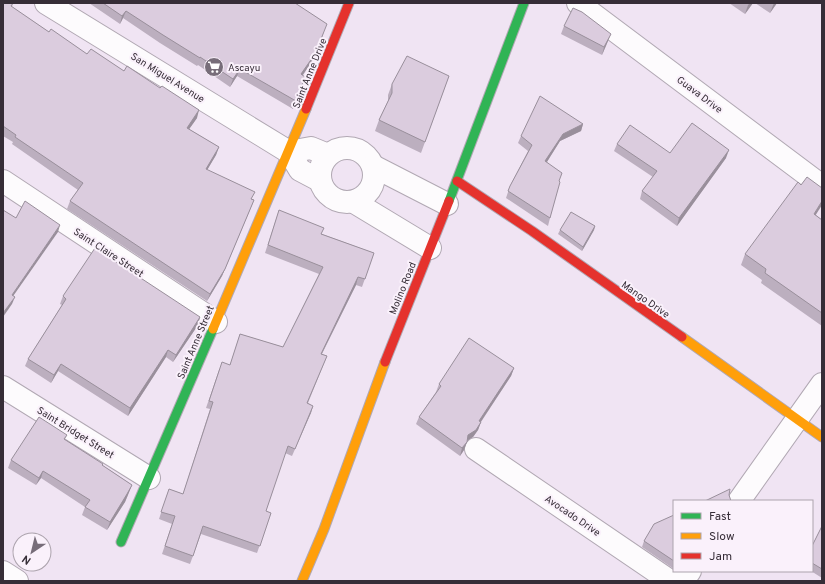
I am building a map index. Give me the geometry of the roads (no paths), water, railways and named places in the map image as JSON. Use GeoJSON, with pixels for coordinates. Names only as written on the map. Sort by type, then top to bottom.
{"type":"FeatureCollection","features":[{"type":"Feature","properties":{"kind":"street","name":"San Miguel Avenue"},"geometry":{"type":"LineString","coordinates":[[46,3],[289,152],[300,170],[319,180]]}},
{"type":"Feature","properties":{"kind":"street","name":"Molino Road"},"geometry":{"type":"LineString","coordinates":[[302,581],[324,529],[377,382],[457,181],[524,3]]}},
{"type":"Feature","properties":{"kind":"street","name":"Guava Drive"},"geometry":{"type":"LineString","coordinates":[[578,3],[822,186]]}},
{"type":"Feature","properties":{"kind":"street","name":"Saint Anne Drive"},"geometry":{"type":"LineString","coordinates":[[289,152],[344,5]]}},
{"type":"Feature","properties":{"kind":"street"},"geometry":{"type":"LineString","coordinates":[[289,152],[311,148],[328,155]]}},
{"type":"Feature","properties":{"kind":"street"},"geometry":{"type":"LineString","coordinates":[[353,148],[368,158],[373,166],[373,183],[369,191],[362,198],[354,202],[345,203],[329,196],[323,189],[319,180],[319,171],[322,162],[335,150],[353,148]]}},
{"type":"Feature","properties":{"kind":"street","name":"Saint Anne Street"},"geometry":{"type":"LineString","coordinates":[[121,542],[289,152]]}},
{"type":"Feature","properties":{"kind":"street"},"geometry":{"type":"LineString","coordinates":[[373,166],[447,204]]}},
{"type":"Feature","properties":{"kind":"street","name":"Saint Claire Street"},"geometry":{"type":"LineString","coordinates":[[3,181],[216,322]]}},
{"type":"Feature","properties":{"kind":"street","name":"Mango Drive"},"geometry":{"type":"LineString","coordinates":[[457,181],[532,231],[822,437]]}},
{"type":"Feature","properties":{"kind":"street"},"geometry":{"type":"LineString","coordinates":[[354,202],[430,248]]}},
{"type":"Feature","properties":{"kind":"street"},"geometry":{"type":"LineString","coordinates":[[740,500],[822,384]]}},
{"type":"Feature","properties":{"kind":"street","name":"Saint Bridget Street"},"geometry":{"type":"LineString","coordinates":[[3,387],[149,478]]}},
{"type":"Feature","properties":{"kind":"street","name":"Avocado Drive"},"geometry":{"type":"LineString","coordinates":[[476,449],[670,581]]}},
{"type":"Feature","properties":{"kind":"street"},"geometry":{"type":"LineString","coordinates":[[3,572],[17,581]]}},
{"type":"Feature","properties":{"kind":"street"},"geometry":{"type":"LineString","coordinates":[[683,581],[689,572]]}},
{"type":"Feature","properties":{"kind":"place","name":"Ascayu"},"geometry":{"type":"Point","coordinates":[214,67]}}]}
